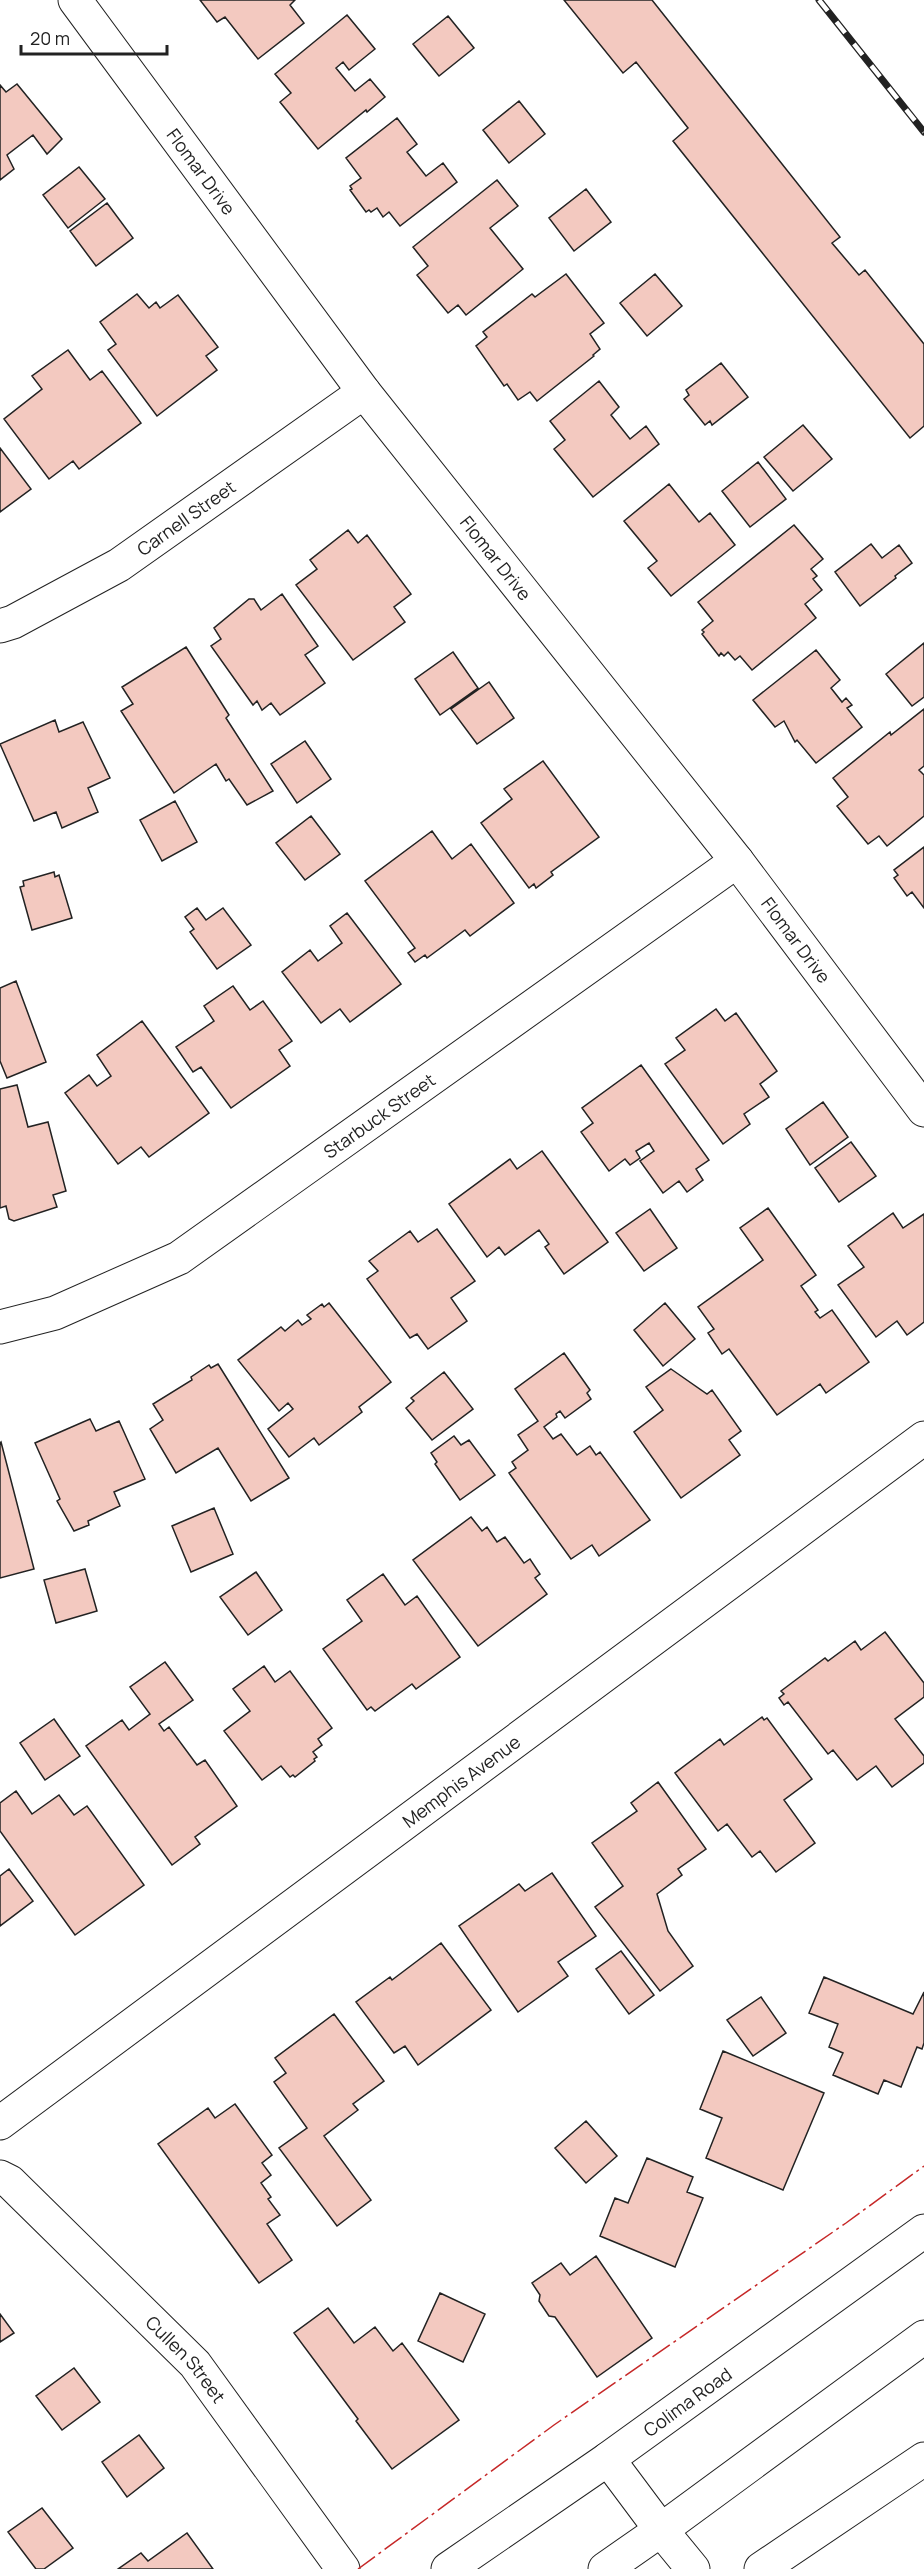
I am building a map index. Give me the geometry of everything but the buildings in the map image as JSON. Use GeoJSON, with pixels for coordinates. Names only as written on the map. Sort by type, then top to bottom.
{"type":"FeatureCollection","features":[{"type":"Feature","properties":{"kind":"street","name":"Flomar Drive"},"geometry":{"type":"LineString","coordinates":[[75,0],[364,392],[737,861],[924,1110]]}},
{"type":"Feature","properties":{"kind":"street","name":"Carnell Street"},"geometry":{"type":"LineString","coordinates":[[0,626],[13,622],[119,565],[364,392]]}},
{"type":"Feature","properties":{"kind":"street","name":"Starbuck Street"},"geometry":{"type":"LineString","coordinates":[[0,1327],[56,1313],[179,1258],[737,861]]}},
{"type":"Feature","properties":{"kind":"street","name":"Memphis Avenue"},"geometry":{"type":"LineString","coordinates":[[0,2123],[924,1438]]}},
{"type":"Feature","properties":{"kind":"street","name":"Cullen Street"},"geometry":{"type":"LineString","coordinates":[[0,2177],[10,2182],[195,2364],[343,2569]]}},
{"type":"Feature","properties":{"kind":"street","name":"Colima Road"},"geometry":{"type":"LineString","coordinates":[[448,2569],[608,2459],[924,2231]]}},
{"type":"Feature","properties":{"kind":"street"},"geometry":{"type":"LineString","coordinates":[[605,2569],[662,2530],[924,2337]]}},
{"type":"Feature","properties":{"kind":"street"},"geometry":{"type":"LineString","coordinates":[[608,2459],[693,2569]]}},
{"type":"Feature","properties":{"kind":"street"},"geometry":{"type":"LineString","coordinates":[[761,2569],[924,2459]]}},
{"type":"Feature","properties":{"kind":"railway"},"geometry":{"type":"LineString","coordinates":[[819,0],[924,132]]}},
{"type":"Feature","properties":{"kind":"power"},"geometry":{"type":"LineString","coordinates":[[358,2569],[554,2425],[846,2223],[924,2166]]}}]}
